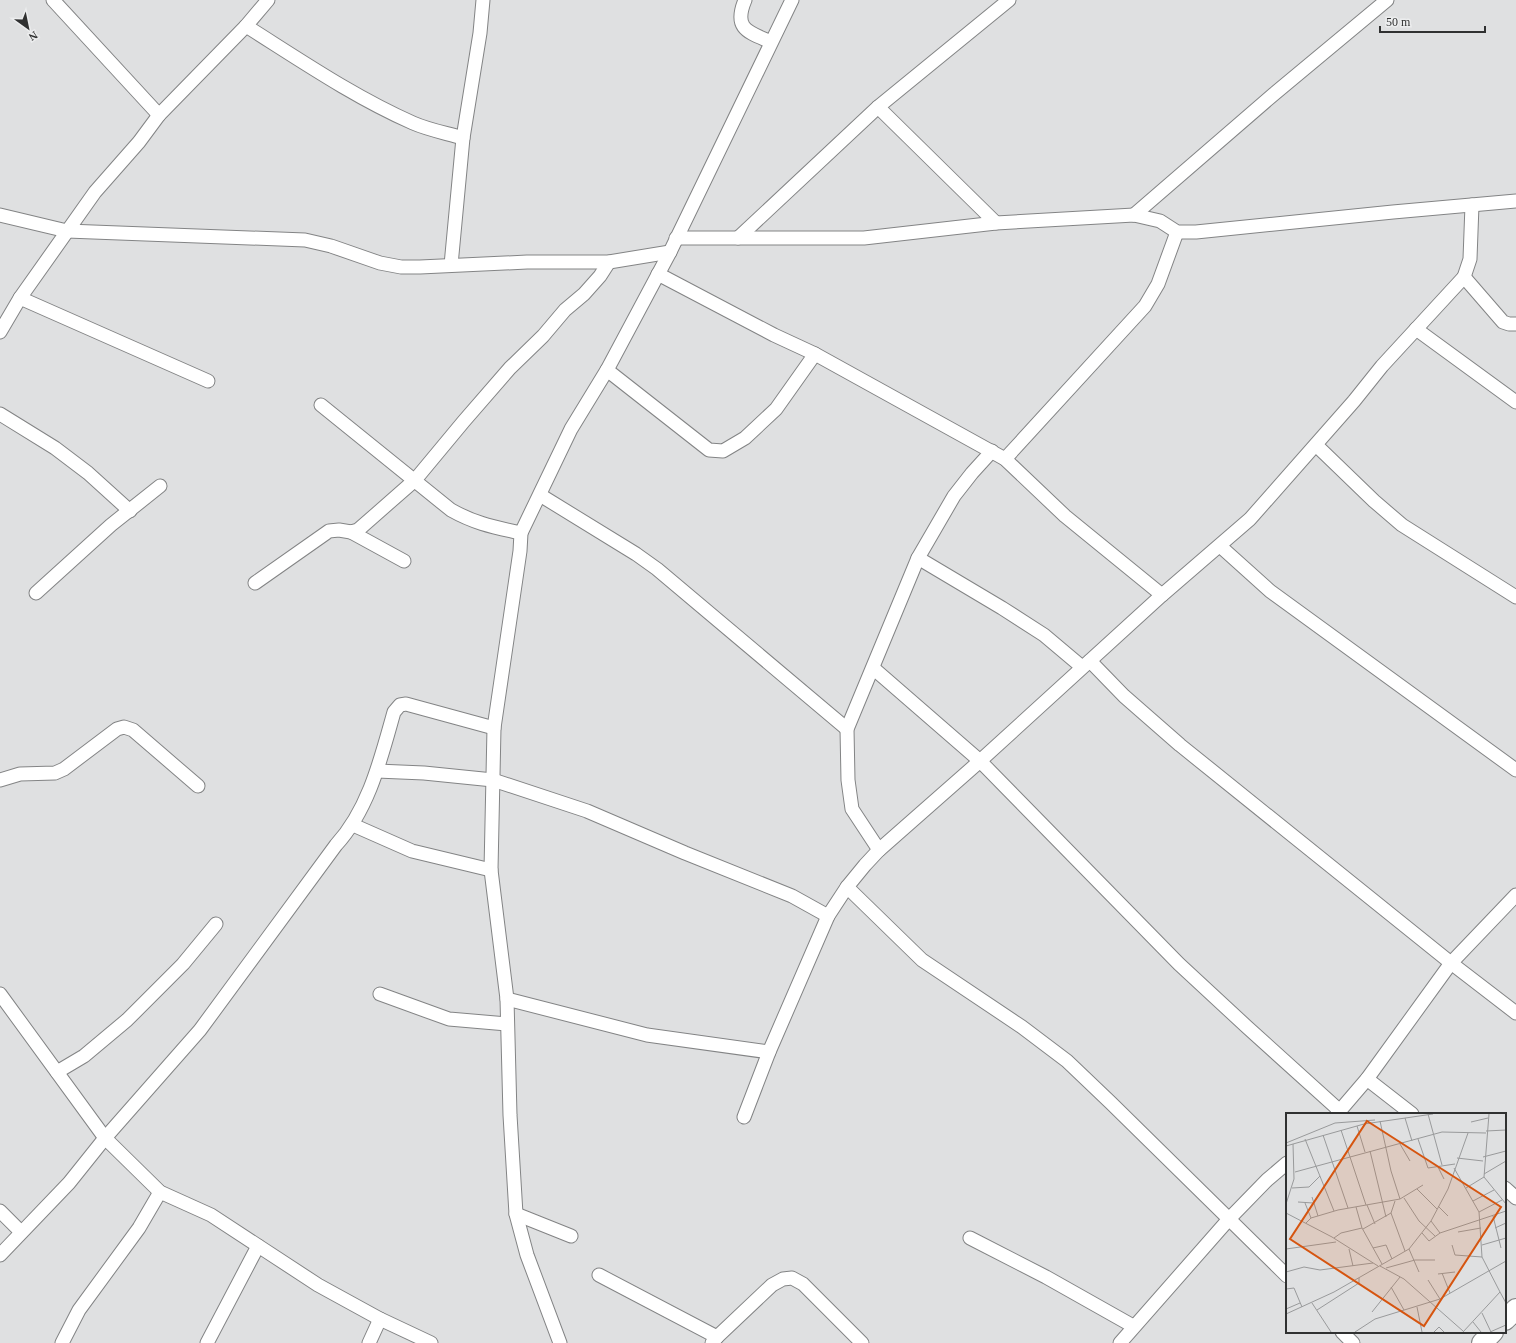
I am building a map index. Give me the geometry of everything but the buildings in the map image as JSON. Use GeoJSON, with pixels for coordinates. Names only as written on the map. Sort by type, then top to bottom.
{"type":"FeatureCollection","features":[{"type":"Feature","properties":{"kind":"main road"},"geometry":{"type":"LineString","coordinates":[[1506,1319],[1516,1309]]}},
{"type":"Feature","properties":{"kind":"main road"},"geometry":{"type":"LineString","coordinates":[[1482,1343],[1492,1333]]}},
{"type":"Feature","properties":{"kind":"street"},"geometry":{"type":"LineString","coordinates":[[53,0],[159,115]]}},
{"type":"Feature","properties":{"kind":"street"},"geometry":{"type":"LineString","coordinates":[[0,332],[20,298],[95,192],[139,142],[159,115],[246,26],[268,0]]}},
{"type":"Feature","properties":{"kind":"street"},"geometry":{"type":"LineString","coordinates":[[451,265],[463,138],[480,33],[483,0]]}},
{"type":"Feature","properties":{"kind":"street"},"geometry":{"type":"LineString","coordinates":[[745,0],[740,18],[742,26],[747,31],[771,42]]}},
{"type":"Feature","properties":{"kind":"street"},"geometry":{"type":"LineString","coordinates":[[560,1343],[527,1255],[516,1214],[510,1115],[507,999],[491,870],[494,728],[520,551],[521,533],[571,429],[607,370],[670,252],[792,0]]}},
{"type":"Feature","properties":{"kind":"street"},"geometry":{"type":"LineString","coordinates":[[738,238],[878,108],[1009,0]]}},
{"type":"Feature","properties":{"kind":"street"},"geometry":{"type":"LineString","coordinates":[[1134,215],[1274,94],[1387,0]]}},
{"type":"Feature","properties":{"kind":"street"},"geometry":{"type":"LineString","coordinates":[[246,26],[376,105],[432,130],[463,138]]}},
{"type":"Feature","properties":{"kind":"street"},"geometry":{"type":"LineString","coordinates":[[878,108],[996,223]]}},
{"type":"Feature","properties":{"kind":"street"},"geometry":{"type":"LineString","coordinates":[[676,238],[864,238],[996,223],[1134,215],[1160,221],[1177,232],[1215,231],[1516,201]]}},
{"type":"Feature","properties":{"kind":"street"},"geometry":{"type":"LineString","coordinates":[[744,1117],[828,916],[847,887],[879,850],[980,761],[1162,595],[1250,519],[1354,401],[1382,366],[1464,277],[1470,259],[1472,205]]}},
{"type":"Feature","properties":{"kind":"street"},"geometry":{"type":"LineString","coordinates":[[0,215],[67,231],[305,240],[331,246],[380,263],[402,267],[420,268],[451,265],[526,262],[609,262],[670,252]]}},
{"type":"Feature","properties":{"kind":"street"},"geometry":{"type":"LineString","coordinates":[[1005,459],[1145,306],[1158,284],[1177,232]]}},
{"type":"Feature","properties":{"kind":"street"},"geometry":{"type":"LineString","coordinates":[[351,532],[358,530],[415,480],[501,379],[543,336],[565,310],[584,294],[600,276],[609,262]]}},
{"type":"Feature","properties":{"kind":"street"},"geometry":{"type":"LineString","coordinates":[[658,274],[767,331],[815,354],[1005,459],[1066,516],[1162,595]]}},
{"type":"Feature","properties":{"kind":"street"},"geometry":{"type":"LineString","coordinates":[[1464,277],[1502,322],[1516,324]]}},
{"type":"Feature","properties":{"kind":"street"},"geometry":{"type":"LineString","coordinates":[[20,298],[208,381]]}},
{"type":"Feature","properties":{"kind":"street"},"geometry":{"type":"LineString","coordinates":[[1416,329],[1516,402]]}},
{"type":"Feature","properties":{"kind":"street"},"geometry":{"type":"LineString","coordinates":[[607,370],[709,450],[723,452],[745,438],[776,409],[815,354]]}},
{"type":"Feature","properties":{"kind":"street"},"geometry":{"type":"LineString","coordinates":[[321,405],[451,510],[483,525],[521,533]]}},
{"type":"Feature","properties":{"kind":"street"},"geometry":{"type":"LineString","coordinates":[[0,414],[55,448],[88,473],[130,511]]}},
{"type":"Feature","properties":{"kind":"street"},"geometry":{"type":"LineString","coordinates":[[1316,445],[1374,501],[1402,525],[1516,597]]}},
{"type":"Feature","properties":{"kind":"street"},"geometry":{"type":"LineString","coordinates":[[879,850],[852,809],[848,780],[847,729],[918,558],[954,496],[992,451]]}},
{"type":"Feature","properties":{"kind":"street"},"geometry":{"type":"LineString","coordinates":[[36,593],[111,525],[160,486]]}},
{"type":"Feature","properties":{"kind":"street"},"geometry":{"type":"LineString","coordinates":[[540,495],[636,554],[657,569],[847,729]]}},
{"type":"Feature","properties":{"kind":"street"},"geometry":{"type":"LineString","coordinates":[[255,583],[329,532],[339,530],[351,532],[404,561]]}},
{"type":"Feature","properties":{"kind":"street"},"geometry":{"type":"LineString","coordinates":[[1220,546],[1270,590],[1516,770]]}},
{"type":"Feature","properties":{"kind":"street"},"geometry":{"type":"LineString","coordinates":[[918,558],[997,605],[1086,664],[1155,724],[1450,963],[1516,1013]]}},
{"type":"Feature","properties":{"kind":"street"},"geometry":{"type":"LineString","coordinates":[[873,668],[980,761],[1179,964],[1339,1112],[1367,1079],[1450,963],[1516,895]]}},
{"type":"Feature","properties":{"kind":"street"},"geometry":{"type":"LineString","coordinates":[[0,1255],[69,1183],[105,1138],[200,1030],[336,845],[353,825],[377,771],[394,712],[400,705],[406,704],[429,709],[494,728]]}},
{"type":"Feature","properties":{"kind":"street"},"geometry":{"type":"LineString","coordinates":[[0,780],[20,774],[55,773],[64,769],[118,729],[124,727],[133,730],[198,786]]}},
{"type":"Feature","properties":{"kind":"street"},"geometry":{"type":"LineString","coordinates":[[377,771],[424,773],[492,780],[587,811],[685,853],[792,896],[828,916]]}},
{"type":"Feature","properties":{"kind":"street"},"geometry":{"type":"LineString","coordinates":[[353,825],[412,850],[491,870]]}},
{"type":"Feature","properties":{"kind":"street"},"geometry":{"type":"LineString","coordinates":[[847,887],[922,960],[1022,1027],[1067,1061],[1286,1275]]}},
{"type":"Feature","properties":{"kind":"street"},"geometry":{"type":"LineString","coordinates":[[57,1072],[84,1056],[126,1020],[183,964],[216,924]]}},
{"type":"Feature","properties":{"kind":"street"},"geometry":{"type":"LineString","coordinates":[[0,994],[105,1138],[160,1192],[211,1215],[318,1285],[380,1319],[431,1343]]}},
{"type":"Feature","properties":{"kind":"street"},"geometry":{"type":"LineString","coordinates":[[380,994],[449,1019],[508,1024]]}},
{"type":"Feature","properties":{"kind":"street"},"geometry":{"type":"LineString","coordinates":[[507,999],[647,1035],[770,1052]]}},
{"type":"Feature","properties":{"kind":"street"},"geometry":{"type":"LineString","coordinates":[[1367,1079],[1411,1113]]}},
{"type":"Feature","properties":{"kind":"street"},"geometry":{"type":"LineString","coordinates":[[1120,1343],[1133,1326],[1228,1219],[1267,1180],[1286,1164]]}},
{"type":"Feature","properties":{"kind":"street"},"geometry":{"type":"LineString","coordinates":[[1506,1189],[1516,1198]]}},
{"type":"Feature","properties":{"kind":"street"},"geometry":{"type":"LineString","coordinates":[[62,1343],[80,1310],[139,1228],[160,1192]]}},
{"type":"Feature","properties":{"kind":"street"},"geometry":{"type":"LineString","coordinates":[[0,1210],[21,1232]]}},
{"type":"Feature","properties":{"kind":"street"},"geometry":{"type":"LineString","coordinates":[[516,1214],[571,1236]]}},
{"type":"Feature","properties":{"kind":"street"},"geometry":{"type":"LineString","coordinates":[[970,1238],[1046,1276],[1133,1326]]}},
{"type":"Feature","properties":{"kind":"street"},"geometry":{"type":"LineString","coordinates":[[207,1343],[258,1246]]}},
{"type":"Feature","properties":{"kind":"street"},"geometry":{"type":"LineString","coordinates":[[599,1275],[714,1340],[772,1285],[783,1279],[792,1278],[803,1284],[862,1343]]}},
{"type":"Feature","properties":{"kind":"street"},"geometry":{"type":"LineString","coordinates":[[368,1343],[380,1319]]}},
{"type":"Feature","properties":{"kind":"street"},"geometry":{"type":"LineString","coordinates":[[1343,1333],[1353,1343]]}}]}
